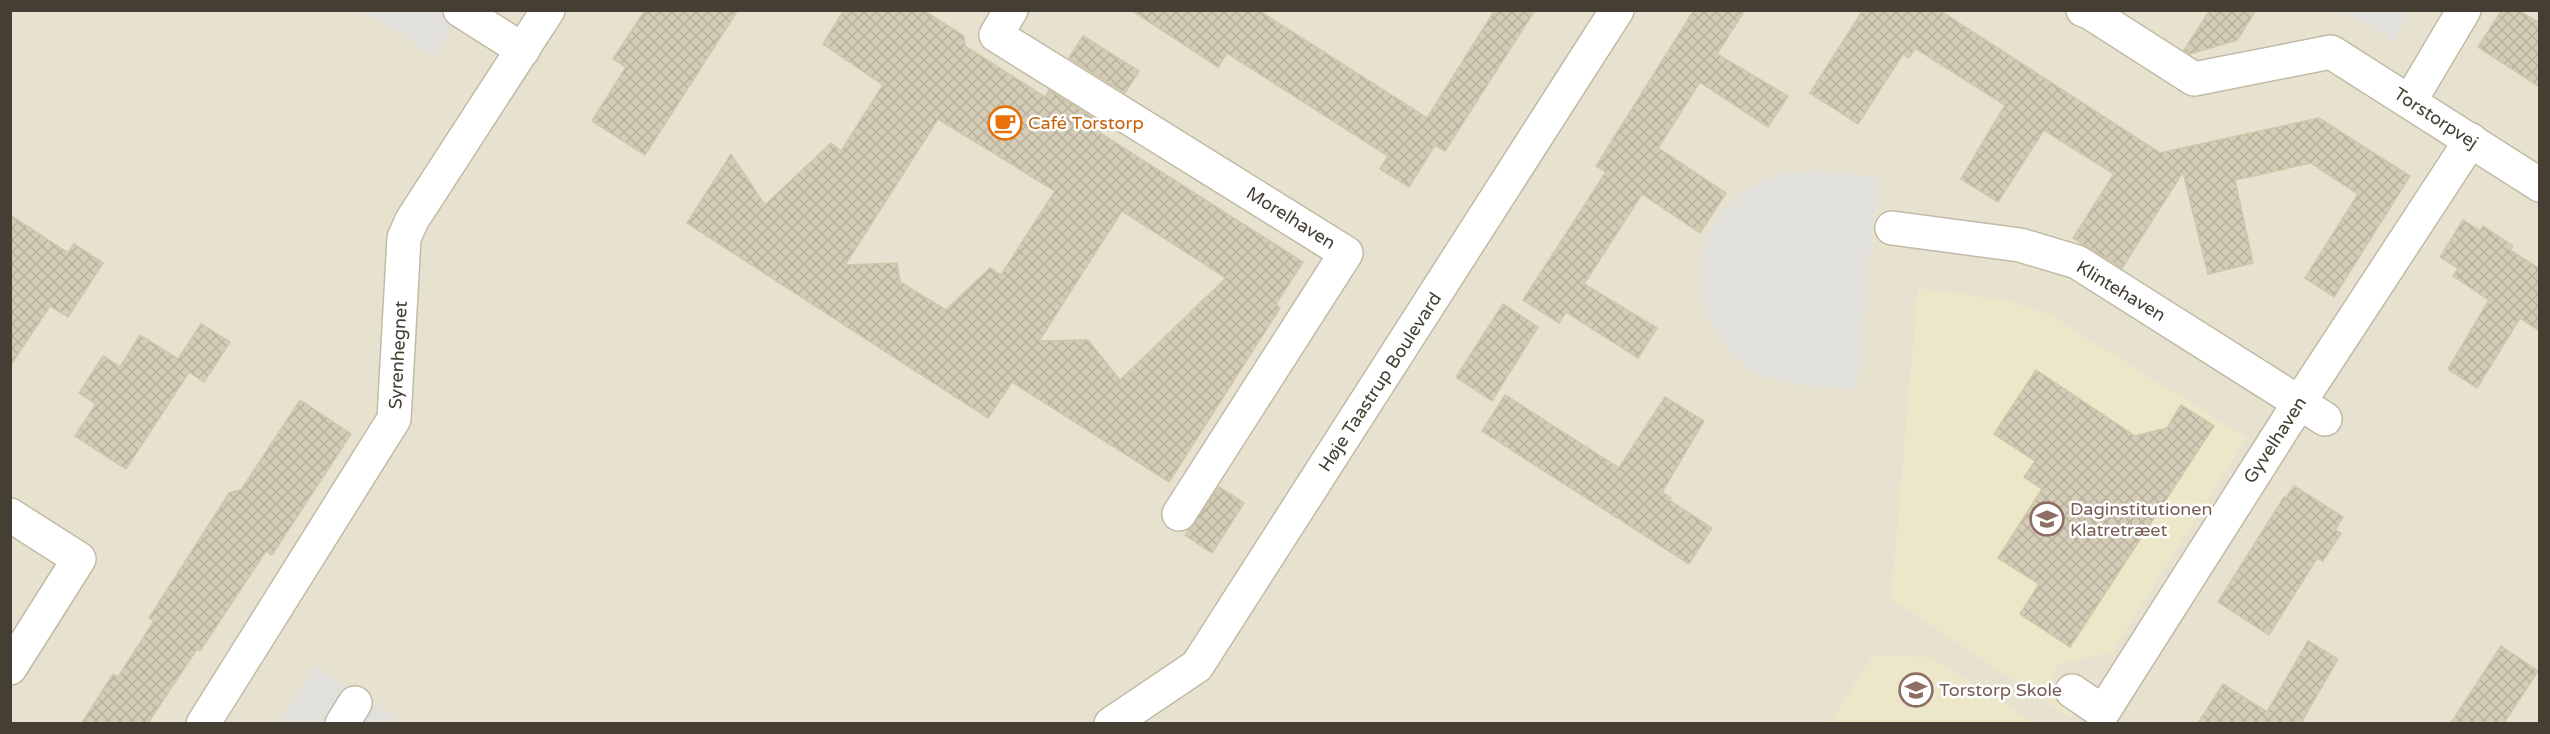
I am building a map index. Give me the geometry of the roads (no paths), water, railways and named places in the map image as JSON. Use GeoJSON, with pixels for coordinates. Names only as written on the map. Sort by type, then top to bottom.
{"type":"FeatureCollection","features":[{"type":"Feature","properties":{"kind":"street"},"geometry":{"type":"LineString","coordinates":[[460,10],[523,50]]}},
{"type":"Feature","properties":{"kind":"street","name":"Syrenhegnet"},"geometry":{"type":"LineString","coordinates":[[210,721],[394,419],[404,238],[412,220],[548,10]]}},
{"type":"Feature","properties":{"kind":"street","name":"Morelhaven"},"geometry":{"type":"LineString","coordinates":[[1011,10],[996,35],[1346,253],[1179,514]]}},
{"type":"Feature","properties":{"kind":"street","name":"Høje Taastrup Boulevard"},"geometry":{"type":"LineString","coordinates":[[1112,723],[1197,666],[1617,10]]}},
{"type":"Feature","properties":{"kind":"street","name":"Torstorpvej"},"geometry":{"type":"LineString","coordinates":[[2083,10],[2194,79],[2331,52],[2540,185]]}},
{"type":"Feature","properties":{"kind":"street"},"geometry":{"type":"LineString","coordinates":[[2410,101],[2464,10]]}},
{"type":"Feature","properties":{"kind":"street","name":"Gyvelhaven"},"geometry":{"type":"LineString","coordinates":[[2072,691],[2103,712],[2312,411],[2471,140]]}},
{"type":"Feature","properties":{"kind":"street","name":"Klintehaven"},"geometry":{"type":"LineString","coordinates":[[1892,228],[2020,245],[2077,262],[2312,411]]}},
{"type":"Feature","properties":{"kind":"street"},"geometry":{"type":"LineString","coordinates":[[10,515],[79,559],[10,668]]}},
{"type":"Feature","properties":{"kind":"place","name":"Café Torstorp"},"geometry":{"type":"Point","coordinates":[1005,123]}},
{"type":"Feature","properties":{"kind":"place","name":"Daginstitutionen Klatretræet"},"geometry":{"type":"Point","coordinates":[2047,519]}},
{"type":"Feature","properties":{"kind":"place","name":"Torstorp Skole"},"geometry":{"type":"Point","coordinates":[1916,690]}}]}
